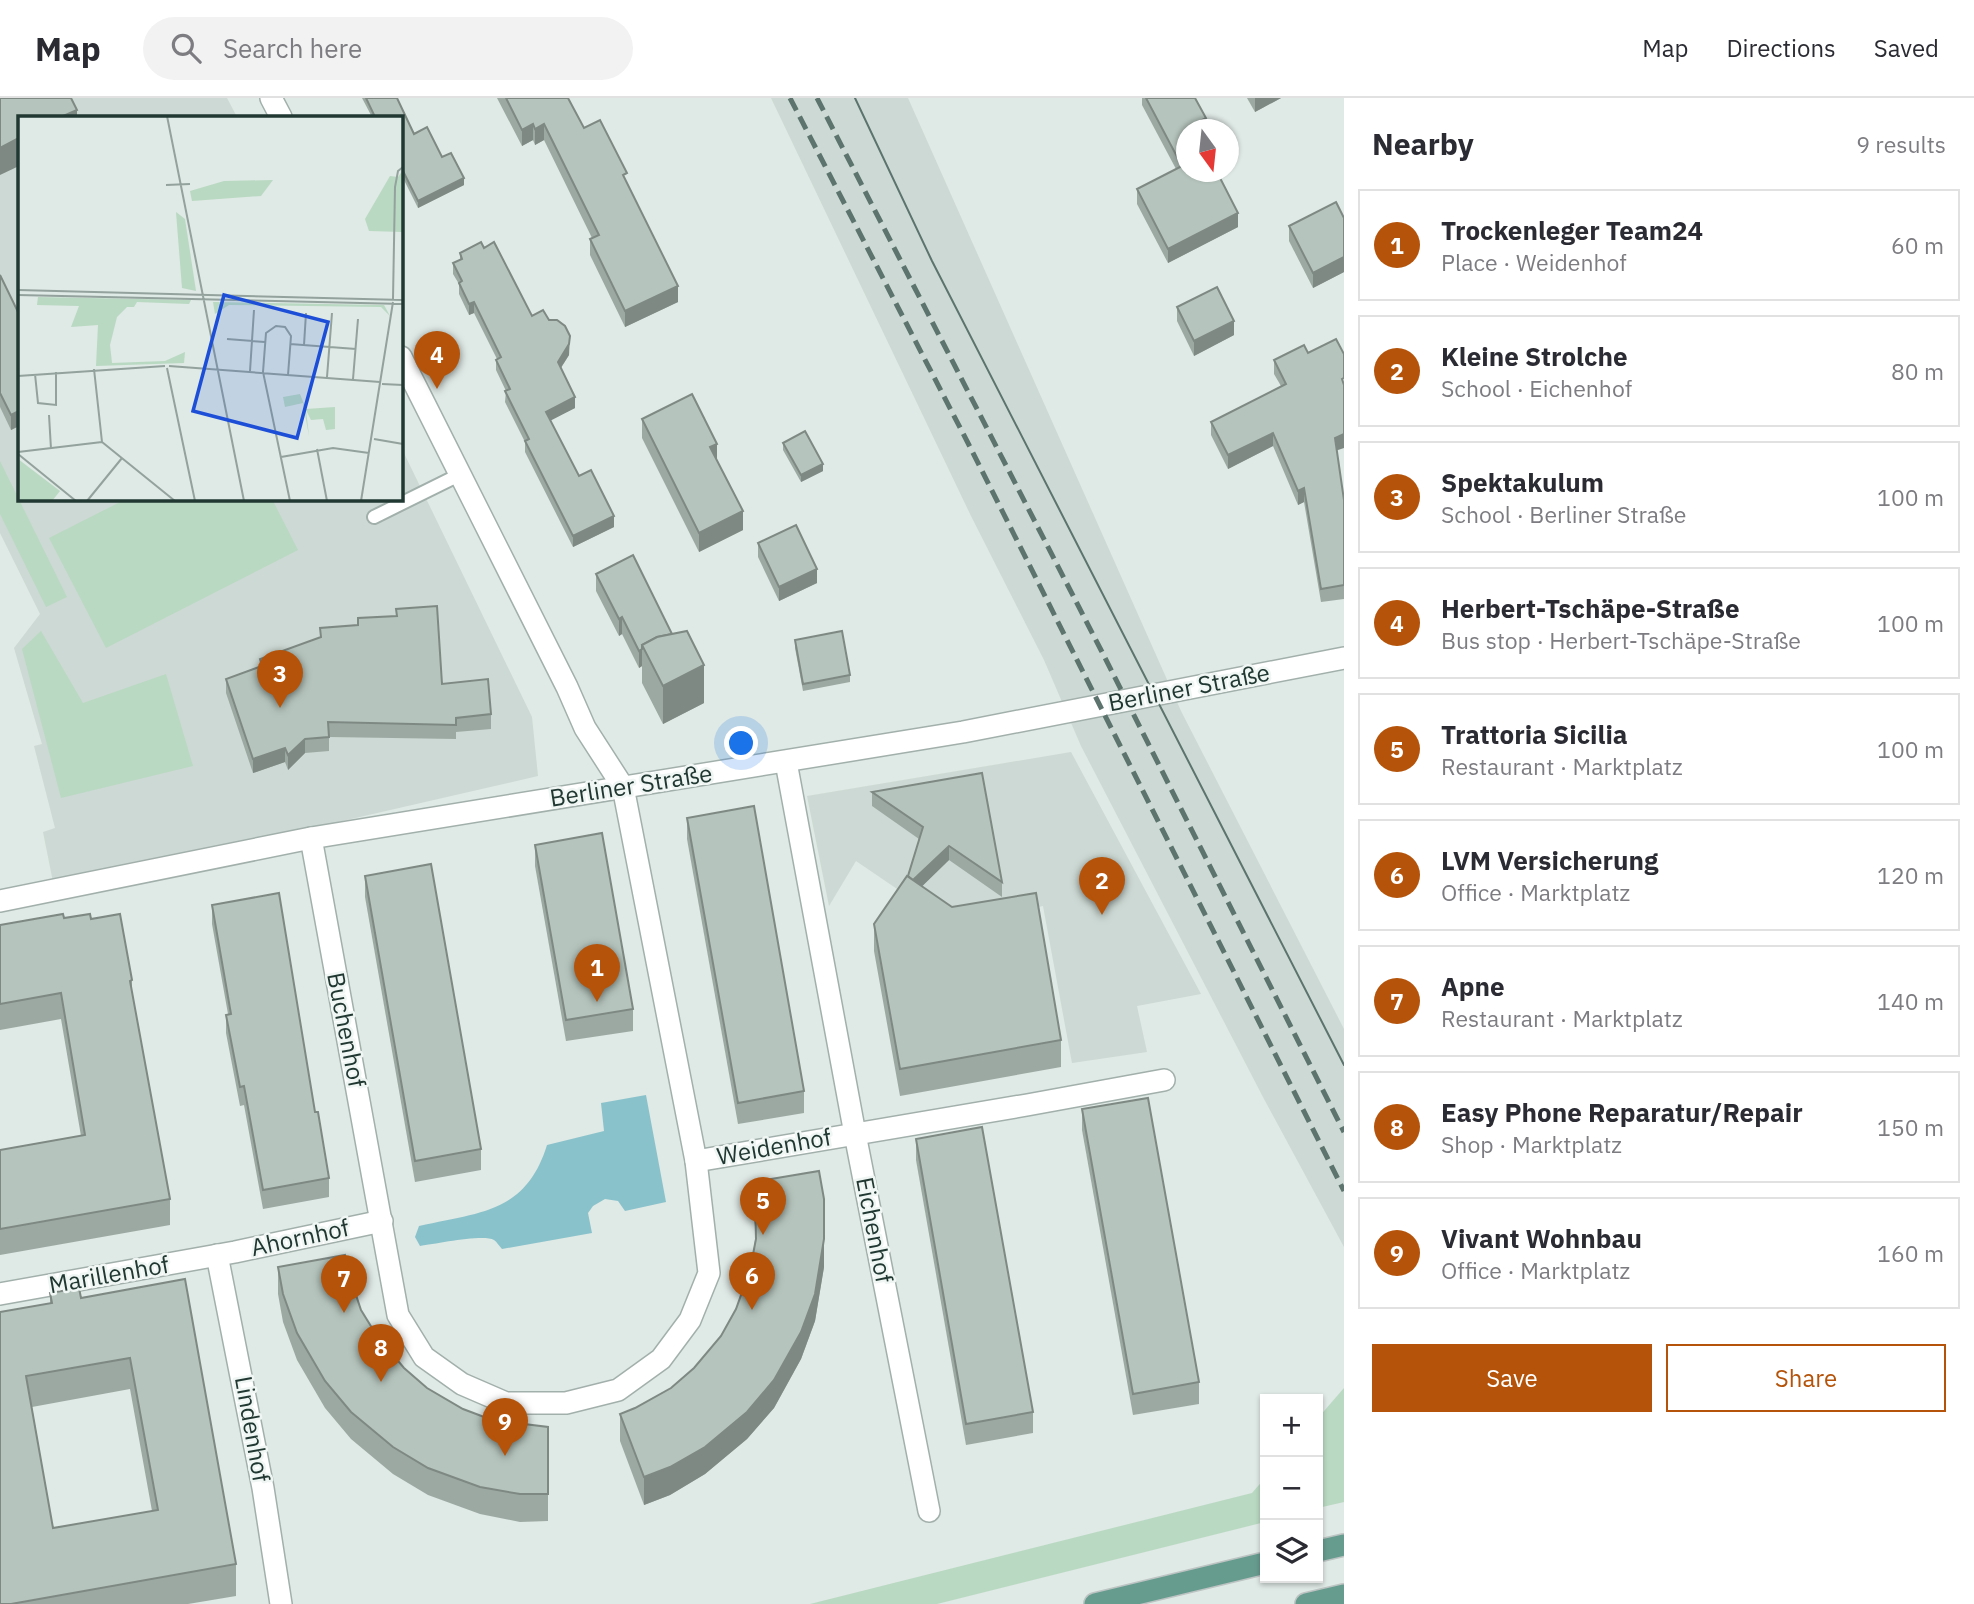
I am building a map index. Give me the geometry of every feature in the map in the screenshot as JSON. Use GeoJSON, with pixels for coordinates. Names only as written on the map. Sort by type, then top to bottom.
{"type":"FeatureCollection","features":[{"type":"Feature","properties":{"kind":"main road"},"geometry":{"type":"LineString","coordinates":[[1323,1550],[1344,1545]]}},
{"type":"Feature","properties":{"kind":"main road"},"geometry":{"type":"LineString","coordinates":[[1095,1604],[1260,1564]]}},
{"type":"Feature","properties":{"kind":"main road"},"geometry":{"type":"LineString","coordinates":[[1306,1604],[1344,1595]]}},
{"type":"Feature","properties":{"kind":"street"},"geometry":{"type":"LineString","coordinates":[[271,98],[280,116]]}},
{"type":"Feature","properties":{"kind":"street"},"geometry":{"type":"LineString","coordinates":[[402,359],[585,728],[623,787]]}},
{"type":"Feature","properties":{"kind":"street","name":"Berliner Straße"},"geometry":{"type":"LineString","coordinates":[[0,901],[311,838],[963,732],[1344,658]]}},
{"type":"Feature","properties":{"kind":"street","name":"Weidenhof"},"geometry":{"type":"LineString","coordinates":[[623,787],[696,1160],[855,1133],[786,762]]}},
{"type":"Feature","properties":{"kind":"street","name":"Buchenhof"},"geometry":{"type":"LineString","coordinates":[[311,838],[398,1315],[424,1357],[462,1384],[506,1403],[566,1403],[618,1390],[661,1359],[690,1320],[709,1273],[696,1160]]}},
{"type":"Feature","properties":{"kind":"street"},"geometry":{"type":"LineString","coordinates":[[855,1133],[1164,1080]]}},
{"type":"Feature","properties":{"kind":"street","name":"Eichenhof"},"geometry":{"type":"LineString","coordinates":[[855,1133],[929,1511]]}},
{"type":"Feature","properties":{"kind":"street","name":"Ahornhof"},"geometry":{"type":"LineString","coordinates":[[217,1255],[382,1221]]}},
{"type":"Feature","properties":{"kind":"street","name":"Marillenhof"},"geometry":{"type":"LineString","coordinates":[[0,1294],[217,1255]]}},
{"type":"Feature","properties":{"kind":"street","name":"Lindenhof"},"geometry":{"type":"LineString","coordinates":[[217,1255],[263,1488],[281,1604]]}},
{"type":"Feature","properties":{"kind":"lane"},"geometry":{"type":"LineString","coordinates":[[374,517],[461,474]]}},
{"type":"Feature","properties":{"kind":"shaded area"},"geometry":{"type":"Polygon","coordinates":[[[0,98],[227,98],[236,116],[18,116],[18,500],[402,500],[402,449],[532,717],[538,776],[54,887],[43,832],[55,828],[34,746],[42,744],[14,648],[40,614],[0,533],[0,98]]]}},
{"type":"Feature","properties":{"kind":"shaded area"},"geometry":{"type":"Polygon","coordinates":[[[771,98],[908,98],[1181,711],[1344,1029],[1344,1247],[1081,746],[1044,660],[971,516],[771,98]]]}},
{"type":"Feature","properties":{"kind":"shaded area"},"geometry":{"type":"Polygon","coordinates":[[[1071,752],[1201,994],[1137,1006],[1147,1052],[1072,1063],[1043,906],[950,925],[856,861],[829,906],[807,796],[1071,752]]]}},
{"type":"Feature","properties":{"kind":"green space"},"geometry":{"type":"Polygon","coordinates":[[[0,461],[67,597],[46,607],[0,514],[0,461]]]}},
{"type":"Feature","properties":{"kind":"green space"},"geometry":{"type":"Polygon","coordinates":[[[124,500],[273,500],[298,550],[106,648],[49,538],[124,500]]]}},
{"type":"Feature","properties":{"kind":"green space"},"geometry":{"type":"Polygon","coordinates":[[[41,631],[83,703],[166,674],[193,766],[61,798],[22,649],[41,631]]]}},
{"type":"Feature","properties":{"kind":"green space"},"geometry":{"type":"Polygon","coordinates":[[[1344,1388],[1344,1502],[1323,1507],[1323,1457],[1323,1412],[1344,1388]]]}},
{"type":"Feature","properties":{"kind":"green space"},"geometry":{"type":"Polygon","coordinates":[[[1260,1484],[1260,1523],[937,1604],[810,1604],[1252,1493],[1260,1484]]]}},
{"type":"Feature","properties":{"kind":"water"},"geometry":{"type":"Polygon","coordinates":[[[646,1095],[666,1202],[625,1211],[618,1201],[605,1199],[593,1206],[588,1213],[592,1233],[502,1249],[494,1240],[488,1238],[420,1246],[415,1237],[419,1226],[481,1212],[513,1197],[527,1184],[547,1145],[604,1131],[601,1103],[646,1095]]]}},
{"type":"Feature","properties":{"kind":"building"},"geometry":{"type":"Polygon","coordinates":[[[0,98],[71,98],[77,110],[63,116],[18,116],[18,139],[0,148],[0,98]]]}},
{"type":"Feature","properties":{"kind":"building"},"geometry":{"type":"Polygon","coordinates":[[[366,98],[397,98],[414,134],[427,127],[442,157],[451,153],[464,178],[418,201],[402,169],[402,116],[375,116],[366,98]]]}},
{"type":"Feature","properties":{"kind":"building"},"geometry":{"type":"Polygon","coordinates":[[[506,98],[568,98],[584,128],[600,120],[627,173],[623,175],[678,286],[625,311],[590,239],[599,235],[544,124],[535,129],[533,124],[522,130],[506,98]]]}},
{"type":"Feature","properties":{"kind":"building"},"geometry":{"type":"Polygon","coordinates":[[[1146,98],[1195,98],[1206,118],[1176,119],[1176,155],[1146,98]]]}},
{"type":"Feature","properties":{"kind":"building"},"geometry":{"type":"Polygon","coordinates":[[[1176,169],[1176,182],[1222,182],[1238,213],[1168,249],[1137,189],[1176,169]]]}},
{"type":"Feature","properties":{"kind":"building"},"geometry":{"type":"Polygon","coordinates":[[[1336,202],[1344,218],[1344,257],[1313,273],[1289,226],[1336,202]]]}},
{"type":"Feature","properties":{"kind":"building"},"geometry":{"type":"Polygon","coordinates":[[[481,242],[484,248],[494,242],[532,316],[543,310],[549,320],[557,320],[565,326],[570,336],[569,344],[558,362],[575,397],[546,412],[579,476],[591,470],[614,516],[573,536],[525,441],[529,439],[505,391],[510,389],[496,360],[501,357],[474,302],[469,304],[459,283],[462,281],[453,263],[462,259],[460,253],[481,242]]]}},
{"type":"Feature","properties":{"kind":"building"},"geometry":{"type":"Polygon","coordinates":[[[0,275],[18,312],[18,412],[11,415],[0,393],[0,275]]]}},
{"type":"Feature","properties":{"kind":"building"},"geometry":{"type":"Polygon","coordinates":[[[1217,287],[1234,321],[1194,341],[1177,307],[1217,287]]]}},
{"type":"Feature","properties":{"kind":"building"},"geometry":{"type":"Polygon","coordinates":[[[1336,339],[1344,354],[1344,434],[1335,438],[1344,500],[1344,585],[1321,589],[1304,488],[1298,491],[1273,433],[1228,455],[1211,422],[1286,384],[1274,360],[1304,345],[1308,353],[1336,339]]]}},
{"type":"Feature","properties":{"kind":"building"},"geometry":{"type":"Polygon","coordinates":[[[692,394],[717,444],[710,447],[743,511],[699,533],[642,419],[692,394]]]}},
{"type":"Feature","properties":{"kind":"building"},"geometry":{"type":"Polygon","coordinates":[[[805,431],[823,464],[801,475],[783,443],[805,431]]]}},
{"type":"Feature","properties":{"kind":"building"},"geometry":{"type":"Polygon","coordinates":[[[796,525],[817,569],[779,587],[758,543],[796,525]]]}},
{"type":"Feature","properties":{"kind":"building"},"geometry":{"type":"Polygon","coordinates":[[[633,555],[672,634],[657,637],[642,645],[639,651],[596,574],[633,555]]]}},
{"type":"Feature","properties":{"kind":"building"},"geometry":{"type":"Polygon","coordinates":[[[437,606],[442,684],[488,679],[491,714],[456,718],[456,725],[328,722],[329,737],[305,739],[288,755],[285,748],[253,759],[226,679],[262,666],[260,659],[321,637],[320,628],[358,625],[358,618],[397,616],[396,609],[437,606]]]}},
{"type":"Feature","properties":{"kind":"building"},"geometry":{"type":"Polygon","coordinates":[[[687,631],[704,665],[663,686],[642,645],[657,637],[687,631]]]}},
{"type":"Feature","properties":{"kind":"building"},"geometry":{"type":"Polygon","coordinates":[[[842,631],[850,675],[803,684],[795,640],[842,631]]]}},
{"type":"Feature","properties":{"kind":"building"},"geometry":{"type":"Polygon","coordinates":[[[982,773],[1002,882],[949,846],[913,880],[908,876],[923,827],[872,792],[982,773]]]}},
{"type":"Feature","properties":{"kind":"building"},"geometry":{"type":"Polygon","coordinates":[[[754,806],[804,1091],[738,1103],[687,818],[754,806]]]}},
{"type":"Feature","properties":{"kind":"building"},"geometry":{"type":"Polygon","coordinates":[[[602,833],[633,1009],[566,1020],[535,845],[602,833]]]}},
{"type":"Feature","properties":{"kind":"building"},"geometry":{"type":"Polygon","coordinates":[[[431,864],[481,1149],[415,1161],[365,876],[431,864]]]}},
{"type":"Feature","properties":{"kind":"building"},"geometry":{"type":"Polygon","coordinates":[[[907,876],[952,907],[1036,893],[1061,1040],[900,1069],[874,924],[907,876]]]}},
{"type":"Feature","properties":{"kind":"building"},"geometry":{"type":"Polygon","coordinates":[[[279,893],[315,1112],[318,1112],[329,1178],[263,1190],[244,1086],[240,1087],[226,1015],[231,1014],[212,905],[279,893]]]}},
{"type":"Feature","properties":{"kind":"building"},"geometry":{"type":"Polygon","coordinates":[[[63,914],[64,918],[90,914],[91,919],[120,914],[170,1199],[0,1229],[0,1150],[85,1135],[61,993],[0,1004],[0,925],[63,914]]]}},
{"type":"Feature","properties":{"kind":"building"},"geometry":{"type":"Polygon","coordinates":[[[1148,1098],[1199,1382],[1133,1394],[1082,1109],[1148,1098]]]}},
{"type":"Feature","properties":{"kind":"building"},"geometry":{"type":"Polygon","coordinates":[[[982,1127],[1033,1412],[966,1424],[916,1139],[982,1127]]]}},
{"type":"Feature","properties":{"kind":"building"},"geometry":{"type":"Polygon","coordinates":[[[819,1171],[824,1199],[824,1239],[815,1294],[801,1332],[774,1380],[747,1412],[705,1447],[670,1467],[644,1477],[620,1414],[671,1388],[694,1368],[721,1336],[736,1309],[750,1270],[756,1239],[753,1182],[819,1171]]]}},
{"type":"Feature","properties":{"kind":"building"},"geometry":{"type":"Polygon","coordinates":[[[345,1255],[361,1310],[377,1336],[404,1368],[427,1388],[463,1409],[492,1420],[548,1427],[548,1494],[520,1494],[480,1487],[428,1468],[393,1447],[351,1412],[325,1381],[297,1333],[283,1294],[278,1267],[345,1255]]]}},
{"type":"Feature","properties":{"kind":"building"},"geometry":{"type":"Polygon","coordinates":[[[185,1279],[236,1564],[0,1604],[0,1312],[52,1303],[50,1293],[79,1288],[81,1298],[185,1279]],[[130,1358],[26,1376],[53,1528],[158,1510],[130,1358]]]}},
{"type":"Feature","properties":{"kind":"tram line"},"geometry":{"type":"LineString","coordinates":[[855,98],[932,261],[1344,1065]]}},
{"type":"Feature","properties":{"kind":"railway"},"geometry":{"type":"LineString","coordinates":[[790,98],[969,445],[1344,1191]]}},
{"type":"Feature","properties":{"kind":"railway"},"geometry":{"type":"LineString","coordinates":[[817,98],[1101,650],[1344,1132]]}},
{"type":"Feature","properties":{"kind":"place","name":"Herbert-Tschäpe-Straße"},"geometry":{"type":"Point","coordinates":[437,389]}},
{"type":"Feature","properties":{"kind":"place","name":"Spektakulum"},"geometry":{"type":"Point","coordinates":[280,708]}},
{"type":"Feature","properties":{"kind":"place","name":"Kleine Strolche"},"geometry":{"type":"Point","coordinates":[1102,915]}},
{"type":"Feature","properties":{"kind":"place","name":"Trockenleger Team24"},"geometry":{"type":"Point","coordinates":[597,1002]}},
{"type":"Feature","properties":{"kind":"place","name":"Trattoria Sicilia"},"geometry":{"type":"Point","coordinates":[763,1235]}},
{"type":"Feature","properties":{"kind":"place","name":"LVM Versicherung"},"geometry":{"type":"Point","coordinates":[752,1310]}},
{"type":"Feature","properties":{"kind":"place","name":"Apne"},"geometry":{"type":"Point","coordinates":[344,1313]}},
{"type":"Feature","properties":{"kind":"place","name":"Easy Phone Reparatur/Repair"},"geometry":{"type":"Point","coordinates":[381,1382]}},
{"type":"Feature","properties":{"kind":"place","name":"Vivant Wohnbau"},"geometry":{"type":"Point","coordinates":[505,1456]}}]}
